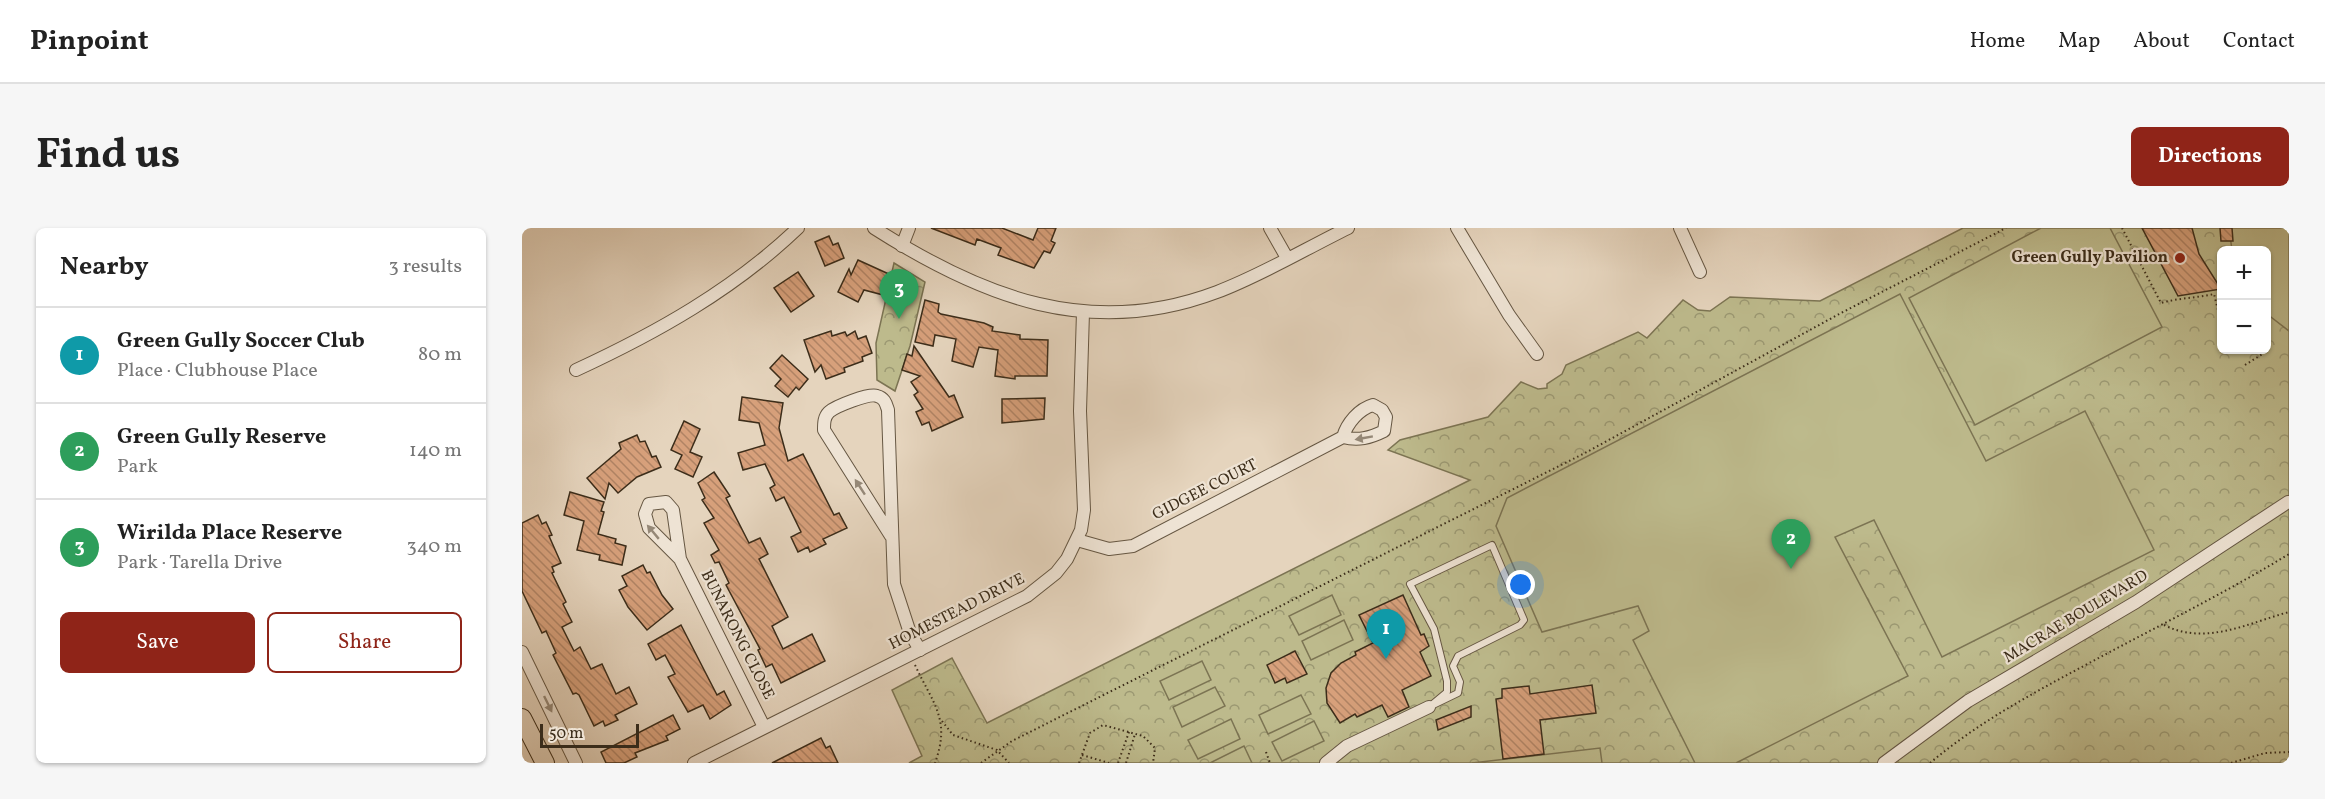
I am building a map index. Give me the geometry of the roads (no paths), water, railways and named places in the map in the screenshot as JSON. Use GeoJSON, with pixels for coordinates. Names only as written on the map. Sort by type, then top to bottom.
{"type":"FeatureCollection","features":[{"type":"Feature","properties":{"kind":"main road"},"geometry":{"type":"LineString","coordinates":[[522,718],[545,763]]}},
{"type":"Feature","properties":{"kind":"street"},"geometry":{"type":"LineString","coordinates":[[576,370],[645,338],[697,306],[798,228]]}},
{"type":"Feature","properties":{"kind":"street"},"geometry":{"type":"LineString","coordinates":[[874,228],[948,272],[1000,294],[1052,308],[1083,312],[1137,311],[1186,302],[1218,292],[1348,228]]}},
{"type":"Feature","properties":{"kind":"street"},"geometry":{"type":"LineString","coordinates":[[902,246],[909,228]]}},
{"type":"Feature","properties":{"kind":"street"},"geometry":{"type":"LineString","coordinates":[[1270,228],[1287,258]]}},
{"type":"Feature","properties":{"kind":"street"},"geometry":{"type":"LineString","coordinates":[[1457,228],[1509,315],[1537,354]]}},
{"type":"Feature","properties":{"kind":"street"},"geometry":{"type":"LineString","coordinates":[[1680,228],[1700,272]]}},
{"type":"Feature","properties":{"kind":"street","name":"HOMESTEAD DRIVE"},"geometry":{"type":"LineString","coordinates":[[694,763],[1040,588],[1062,566],[1077,540],[1084,510],[1080,411],[1083,312]]}},
{"type":"Feature","properties":{"kind":"street"},"geometry":{"type":"LineString","coordinates":[[891,536],[824,430],[824,418],[830,411],[866,396],[877,396],[885,401],[888,410],[891,536],[897,599],[915,653]]}},
{"type":"Feature","properties":{"kind":"street","name":"GIDGEE COURT"},"geometry":{"type":"LineString","coordinates":[[1077,540],[1109,549],[1133,546],[1343,437]]}},
{"type":"Feature","properties":{"kind":"street","name":"MACRAE BOULEVARD"},"geometry":{"type":"LineString","coordinates":[[1884,763],[1968,701],[2126,608],[2288,502]]}},
{"type":"Feature","properties":{"kind":"street","name":"BUNARONG CLOSE"},"geometry":{"type":"LineString","coordinates":[[680,559],[764,727]]}},
{"type":"Feature","properties":{"kind":"street"},"geometry":{"type":"LineString","coordinates":[[522,652],[576,763]]}},
{"type":"Feature","properties":{"kind":"street"},"geometry":{"type":"LineString","coordinates":[[1326,763],[1347,746],[1429,707]]}},
{"type":"Feature","properties":{"kind":"lane"},"geometry":{"type":"LineString","coordinates":[[1492,545],[1524,620],[1520,625],[1458,656],[1453,663],[1460,682],[1458,693],[1429,707],[1447,692],[1447,681],[1434,629],[1410,584],[1492,545]]}},
{"type":"Feature","properties":{"kind":"place","name":"Green Gully Pavilion"},"geometry":{"type":"Point","coordinates":[2180,258]}},
{"type":"Feature","properties":{"kind":"place","name":"Wirilda Place Reserve"},"geometry":{"type":"Point","coordinates":[899,319]}},
{"type":"Feature","properties":{"kind":"place","name":"Green Gully Reserve"},"geometry":{"type":"Point","coordinates":[1791,569]}},
{"type":"Feature","properties":{"kind":"place","name":"Green Gully Soccer Club"},"geometry":{"type":"Point","coordinates":[1386,659]}}]}
